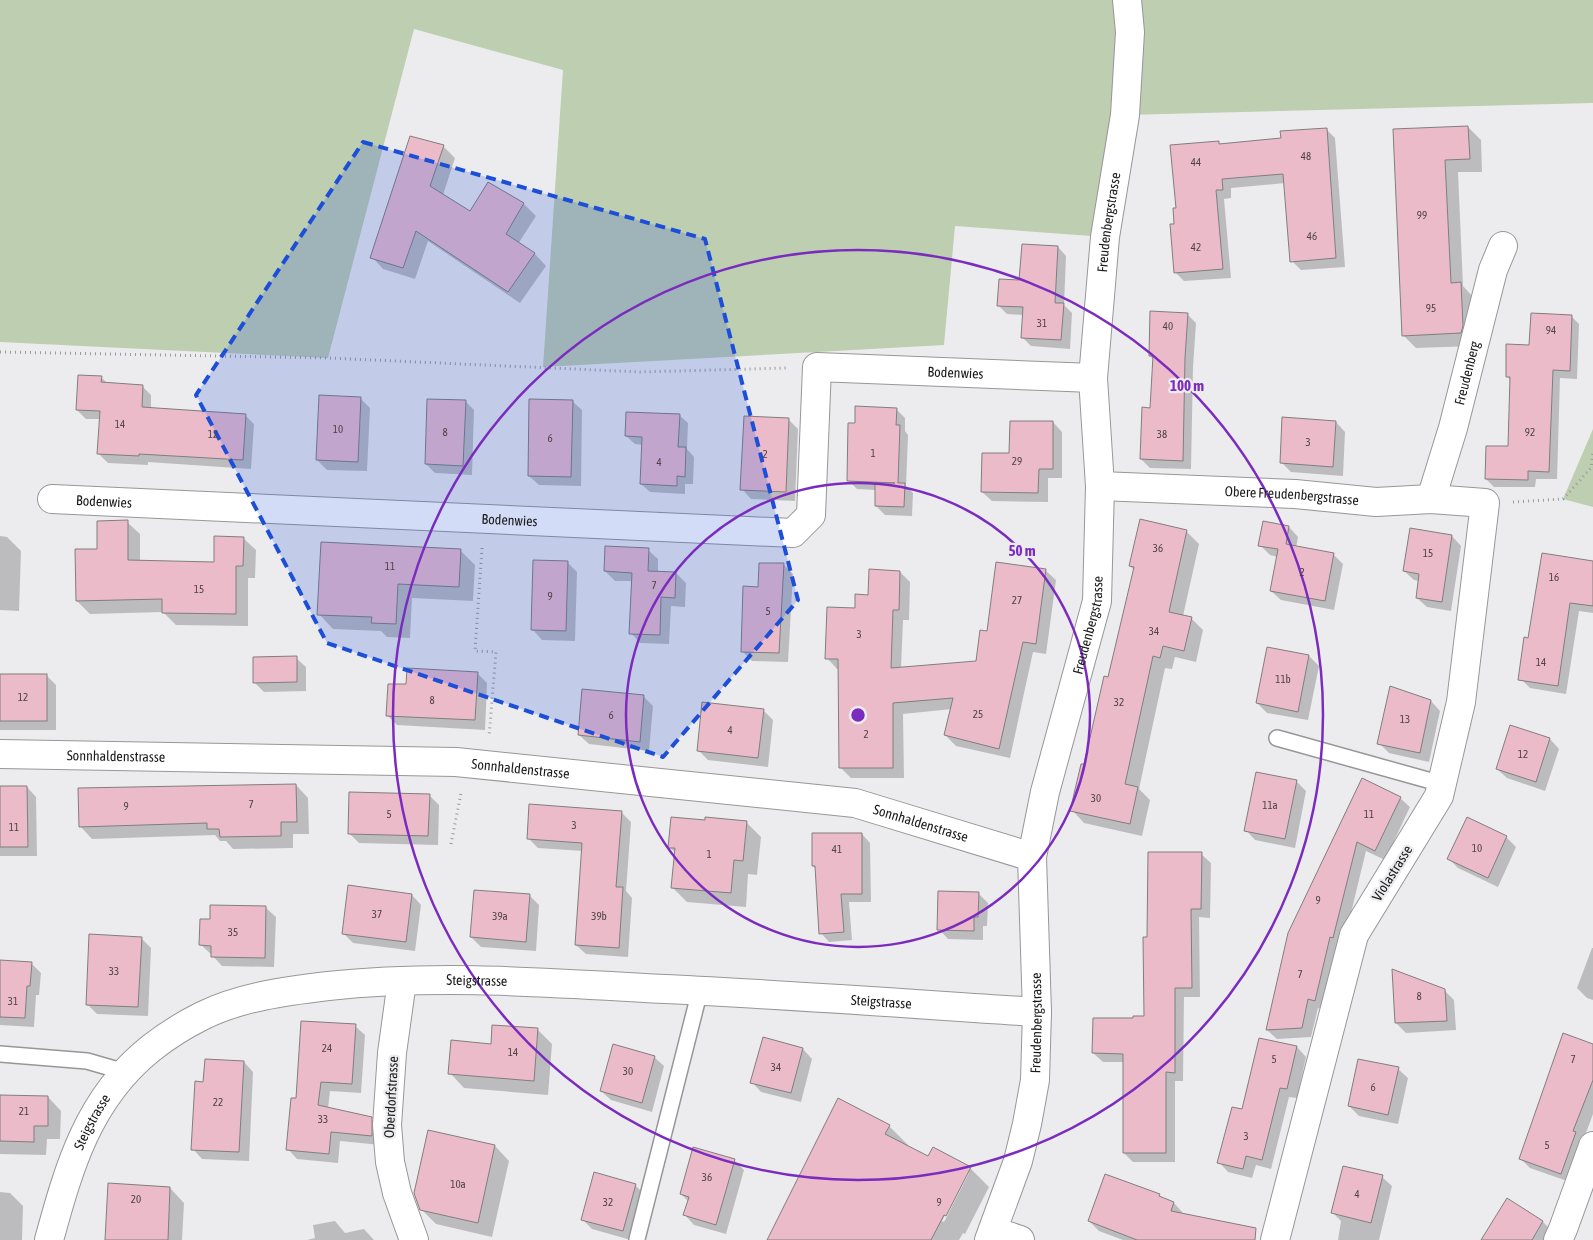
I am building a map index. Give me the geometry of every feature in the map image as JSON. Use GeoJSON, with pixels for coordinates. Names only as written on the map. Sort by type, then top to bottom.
{"type":"FeatureCollection","features":[{"type":"Feature","properties":{"kind":"street","name":"Freudenbergstrasse"},"geometry":{"type":"LineString","coordinates":[[991,1235],[1018,1161],[1035,1080],[1037,1012],[1032,857],[1046,792],[1096,601],[1100,486],[1093,378],[1105,237],[1125,115],[1130,32],[1127,0]]}},
{"type":"Feature","properties":{"kind":"street","name":"Freudenberg"},"geometry":{"type":"LineString","coordinates":[[1431,499],[1453,428],[1493,270],[1503,246]]}},
{"type":"Feature","properties":{"kind":"street","name":"Bodenwies"},"geometry":{"type":"LineString","coordinates":[[52,499],[793,533],[811,515],[818,367],[1093,378]]}},
{"type":"Feature","properties":{"kind":"street","name":"Obere Freudenbergstrasse"},"geometry":{"type":"LineString","coordinates":[[1100,486],[1295,494],[1376,502],[1431,499],[1485,503]]}},
{"type":"Feature","properties":{"kind":"street","name":"Violastrasse"},"geometry":{"type":"LineString","coordinates":[[1275,1240],[1354,935],[1439,796],[1462,702],[1485,503]]}},
{"type":"Feature","properties":{"kind":"street","name":"Sonnhaldenstrasse"},"geometry":{"type":"LineString","coordinates":[[0,754],[477,764],[856,803],[1032,857]]}},
{"type":"Feature","properties":{"kind":"street","name":"Steigstrasse"},"geometry":{"type":"LineString","coordinates":[[49,1240],[61,1195],[81,1140],[103,1099],[125,1072],[150,1049],[176,1031],[203,1016],[234,1004],[266,996],[303,989],[426,979],[519,981],[700,990],[1037,1012]]}},
{"type":"Feature","properties":{"kind":"street","name":"Oberdorfstrasse"},"geometry":{"type":"LineString","coordinates":[[402,981],[392,1053],[387,1125],[390,1162],[397,1194],[414,1240]]}},
{"type":"Feature","properties":{"kind":"street"},"geometry":{"type":"LineString","coordinates":[[1558,1240],[1593,1146]]}},
{"type":"Feature","properties":{"kind":"street"},"geometry":{"type":"LineString","coordinates":[[991,1235],[1020,1240]]}},
{"type":"Feature","properties":{"kind":"lane"},"geometry":{"type":"LineString","coordinates":[[1277,738],[1442,784]]}},
{"type":"Feature","properties":{"kind":"lane"},"geometry":{"type":"LineString","coordinates":[[638,1239],[700,990]]}},
{"type":"Feature","properties":{"kind":"lane"},"geometry":{"type":"LineString","coordinates":[[0,1054],[87,1061],[125,1072]]}},
{"type":"Feature","properties":{"kind":"path"},"geometry":{"type":"LineString","coordinates":[[0,352],[328,358],[640,372],[818,367]]}},
{"type":"Feature","properties":{"kind":"path"},"geometry":{"type":"LineString","coordinates":[[1485,503],[1563,499],[1591,468],[1593,452]]}},
{"type":"Feature","properties":{"kind":"path"},"geometry":{"type":"LineString","coordinates":[[451,844],[477,764],[496,652],[476,652],[483,518]]}},
{"type":"Feature","properties":{"kind":"highlighted area"},"geometry":{"type":"Polygon","coordinates":[[[363,142],[705,239],[798,600],[663,757],[327,643],[196,395],[363,142]]]}},
{"type":"Feature","properties":{"kind":"green space"},"geometry":{"type":"Polygon","coordinates":[[[0,0],[1593,0],[1593,103],[1125,115],[1105,237],[955,226],[944,345],[543,367],[563,70],[414,29],[328,358],[0,342],[0,0]]]}},
{"type":"Feature","properties":{"kind":"green space"},"geometry":{"type":"Polygon","coordinates":[[[1593,429],[1593,507],[1563,499],[1593,429]]]}},
{"type":"Feature","properties":{"kind":"building"},"geometry":{"type":"Polygon","coordinates":[[[1468,126],[1470,159],[1445,160],[1451,283],[1461,282],[1463,326],[1461,333],[1402,336],[1393,129],[1468,126]]]}},
{"type":"Feature","properties":{"kind":"building"},"geometry":{"type":"Polygon","coordinates":[[[1327,128],[1336,258],[1290,262],[1283,174],[1222,179],[1223,190],[1216,190],[1223,269],[1174,273],[1170,224],[1174,224],[1173,208],[1176,208],[1170,145],[1219,141],[1219,144],[1281,138],[1280,131],[1327,128]]]}},
{"type":"Feature","properties":{"kind":"building"},"geometry":{"type":"Polygon","coordinates":[[[410,136],[444,145],[430,186],[470,211],[488,182],[524,203],[506,234],[535,253],[508,292],[416,231],[403,268],[370,258],[410,136]]]}},
{"type":"Feature","properties":{"kind":"building"},"geometry":{"type":"Polygon","coordinates":[[[1022,244],[1058,246],[1055,303],[1064,303],[1061,340],[1021,338],[1023,307],[997,306],[999,279],[1019,280],[1022,244]]]}},
{"type":"Feature","properties":{"kind":"building"},"geometry":{"type":"Polygon","coordinates":[[[1150,311],[1188,313],[1183,461],[1140,459],[1142,407],[1150,408],[1153,356],[1149,356],[1150,311]]]}},
{"type":"Feature","properties":{"kind":"building"},"geometry":{"type":"Polygon","coordinates":[[[1531,313],[1572,315],[1570,371],[1553,370],[1549,472],[1528,471],[1528,480],[1485,479],[1486,446],[1508,446],[1510,377],[1506,377],[1506,344],[1529,345],[1531,313]]]}},
{"type":"Feature","properties":{"kind":"building"},"geometry":{"type":"Polygon","coordinates":[[[78,375],[102,376],[101,382],[143,385],[142,407],[246,414],[243,460],[139,454],[139,456],[97,454],[100,411],[76,410],[78,375]]]}},
{"type":"Feature","properties":{"kind":"building"},"geometry":{"type":"Polygon","coordinates":[[[319,395],[361,397],[358,462],[316,460],[319,395]]]}},
{"type":"Feature","properties":{"kind":"building"},"geometry":{"type":"Polygon","coordinates":[[[427,399],[466,400],[463,466],[425,464],[427,399]]]}},
{"type":"Feature","properties":{"kind":"building"},"geometry":{"type":"Polygon","coordinates":[[[529,399],[573,400],[571,477],[528,476],[529,399]]]}},
{"type":"Feature","properties":{"kind":"building"},"geometry":{"type":"Polygon","coordinates":[[[855,406],[897,408],[896,425],[900,425],[898,483],[905,483],[904,507],[875,506],[875,483],[895,483],[847,481],[848,423],[855,423],[855,406]]]}},
{"type":"Feature","properties":{"kind":"building"},"geometry":{"type":"Polygon","coordinates":[[[626,412],[680,414],[678,447],[686,447],[685,477],[677,476],[677,486],[640,484],[642,437],[625,436],[626,412]]]}},
{"type":"Feature","properties":{"kind":"building"},"geometry":{"type":"Polygon","coordinates":[[[744,416],[789,418],[786,492],[740,490],[744,416]]]}},
{"type":"Feature","properties":{"kind":"building"},"geometry":{"type":"Polygon","coordinates":[[[1282,417],[1336,421],[1333,467],[1280,463],[1282,417]]]}},
{"type":"Feature","properties":{"kind":"building"},"geometry":{"type":"Polygon","coordinates":[[[1010,421],[1053,421],[1053,469],[1039,469],[1038,493],[981,492],[982,453],[1009,453],[1010,421]]]}},
{"type":"Feature","properties":{"kind":"building"},"geometry":{"type":"Polygon","coordinates":[[[1140,519],[1187,530],[1169,612],[1192,617],[1184,651],[1163,646],[1160,658],[1153,656],[1125,784],[1138,787],[1130,824],[1070,811],[1081,764],[1084,764],[1104,676],[1108,677],[1134,567],[1129,566],[1140,519]]]}},
{"type":"Feature","properties":{"kind":"building"},"geometry":{"type":"Polygon","coordinates":[[[128,520],[128,560],[214,562],[214,536],[244,537],[243,566],[236,566],[236,614],[162,613],[162,599],[76,601],[75,549],[97,549],[97,521],[128,520]]]}},
{"type":"Feature","properties":{"kind":"building"},"geometry":{"type":"Polygon","coordinates":[[[1263,521],[1289,526],[1286,544],[1334,553],[1325,601],[1270,591],[1278,549],[1258,546],[1263,521]]]}},
{"type":"Feature","properties":{"kind":"building"},"geometry":{"type":"Polygon","coordinates":[[[1410,528],[1452,535],[1442,602],[1416,598],[1419,574],[1403,571],[1410,528]]]}},
{"type":"Feature","properties":{"kind":"building"},"geometry":{"type":"Polygon","coordinates":[[[321,542],[461,549],[459,587],[398,584],[396,624],[371,623],[372,617],[317,615],[321,542]]]}},
{"type":"Feature","properties":{"kind":"building"},"geometry":{"type":"Polygon","coordinates":[[[605,546],[649,548],[648,571],[676,572],[675,598],[661,597],[660,635],[629,634],[632,573],[604,571],[605,546]]]}},
{"type":"Feature","properties":{"kind":"building"},"geometry":{"type":"Polygon","coordinates":[[[1542,553],[1593,561],[1593,606],[1570,603],[1558,686],[1518,680],[1524,637],[1528,638],[1542,553]]]}},
{"type":"Feature","properties":{"kind":"building"},"geometry":{"type":"Polygon","coordinates":[[[533,560],[568,561],[566,631],[531,630],[533,560]]]}},
{"type":"Feature","properties":{"kind":"building"},"geometry":{"type":"Polygon","coordinates":[[[996,562],[1046,569],[1036,644],[1023,642],[999,749],[944,735],[953,698],[893,703],[893,768],[839,768],[838,659],[825,659],[827,607],[855,608],[855,594],[868,595],[869,569],[900,571],[899,610],[893,610],[891,668],[976,661],[980,630],[987,631],[996,562]]]}},
{"type":"Feature","properties":{"kind":"building"},"geometry":{"type":"Polygon","coordinates":[[[759,563],[784,563],[779,653],[741,652],[743,586],[758,587],[759,563]]]}},
{"type":"Feature","properties":{"kind":"building"},"geometry":{"type":"Polygon","coordinates":[[[1267,647],[1309,655],[1298,712],[1256,703],[1267,647]]]}},
{"type":"Feature","properties":{"kind":"building"},"geometry":{"type":"Polygon","coordinates":[[[297,656],[297,682],[253,683],[253,657],[297,656]]]}},
{"type":"Feature","properties":{"kind":"building"},"geometry":{"type":"Polygon","coordinates":[[[407,668],[478,672],[475,720],[386,716],[388,684],[406,684],[407,668]]]}},
{"type":"Feature","properties":{"kind":"building"},"geometry":{"type":"Polygon","coordinates":[[[0,674],[47,674],[47,721],[0,721],[0,674]]]}},
{"type":"Feature","properties":{"kind":"building"},"geometry":{"type":"Polygon","coordinates":[[[1390,686],[1431,700],[1420,753],[1377,744],[1390,686]]]}},
{"type":"Feature","properties":{"kind":"building"},"geometry":{"type":"Polygon","coordinates":[[[582,689],[644,695],[640,742],[578,735],[582,689]]]}},
{"type":"Feature","properties":{"kind":"building"},"geometry":{"type":"Polygon","coordinates":[[[702,702],[764,709],[758,758],[697,751],[702,702]]]}},
{"type":"Feature","properties":{"kind":"building"},"geometry":{"type":"Polygon","coordinates":[[[1510,725],[1550,738],[1536,782],[1496,769],[1510,725]]]}},
{"type":"Feature","properties":{"kind":"building"},"geometry":{"type":"Polygon","coordinates":[[[1256,772],[1297,780],[1285,839],[1244,831],[1256,772]]]}},
{"type":"Feature","properties":{"kind":"building"},"geometry":{"type":"Polygon","coordinates":[[[1362,778],[1401,797],[1375,851],[1357,842],[1333,938],[1330,937],[1315,1001],[1308,999],[1302,1028],[1266,1030],[1288,933],[1362,778]]]}},
{"type":"Feature","properties":{"kind":"building"},"geometry":{"type":"Polygon","coordinates":[[[296,784],[297,822],[281,822],[281,836],[220,837],[219,829],[207,829],[207,823],[79,827],[78,788],[296,784]]]}},
{"type":"Feature","properties":{"kind":"building"},"geometry":{"type":"Polygon","coordinates":[[[0,786],[27,786],[28,847],[0,847],[0,786]]]}},
{"type":"Feature","properties":{"kind":"building"},"geometry":{"type":"Polygon","coordinates":[[[349,792],[430,794],[428,836],[348,834],[349,792]]]}},
{"type":"Feature","properties":{"kind":"building"},"geometry":{"type":"Polygon","coordinates":[[[529,804],[622,811],[616,887],[623,887],[619,948],[575,945],[582,843],[527,839],[529,804]]]}},
{"type":"Feature","properties":{"kind":"building"},"geometry":{"type":"Polygon","coordinates":[[[671,817],[705,820],[705,817],[747,821],[743,861],[734,860],[731,893],[671,888],[675,848],[668,848],[671,817]]]}},
{"type":"Feature","properties":{"kind":"building"},"geometry":{"type":"Polygon","coordinates":[[[1467,817],[1507,836],[1488,878],[1447,859],[1467,817]]]}},
{"type":"Feature","properties":{"kind":"building"},"geometry":{"type":"Polygon","coordinates":[[[812,833],[862,833],[862,894],[841,894],[844,932],[819,934],[815,866],[812,866],[812,833]]]}},
{"type":"Feature","properties":{"kind":"building"},"geometry":{"type":"Polygon","coordinates":[[[1148,852],[1202,852],[1201,909],[1191,909],[1192,988],[1175,988],[1175,1073],[1166,1072],[1166,1153],[1123,1153],[1123,1054],[1092,1053],[1093,1018],[1133,1018],[1133,1016],[1144,1016],[1143,937],[1147,937],[1148,852]]]}},
{"type":"Feature","properties":{"kind":"building"},"geometry":{"type":"Polygon","coordinates":[[[348,885],[412,894],[406,942],[342,934],[348,885]]]}},
{"type":"Feature","properties":{"kind":"building"},"geometry":{"type":"Polygon","coordinates":[[[474,890],[530,894],[526,942],[470,937],[474,890]]]}},
{"type":"Feature","properties":{"kind":"building"},"geometry":{"type":"Polygon","coordinates":[[[938,891],[979,892],[978,917],[974,917],[974,931],[937,930],[938,891]]]}},
{"type":"Feature","properties":{"kind":"building"},"geometry":{"type":"Polygon","coordinates":[[[210,905],[266,906],[265,958],[211,957],[211,946],[199,945],[200,919],[210,919],[210,905]]]}},
{"type":"Feature","properties":{"kind":"building"},"geometry":{"type":"Polygon","coordinates":[[[89,934],[142,937],[138,1007],[86,1005],[89,934]]]}},
{"type":"Feature","properties":{"kind":"building"},"geometry":{"type":"Polygon","coordinates":[[[0,960],[32,962],[30,986],[27,986],[25,1018],[0,1017],[0,960]]]}},
{"type":"Feature","properties":{"kind":"building"},"geometry":{"type":"Polygon","coordinates":[[[1392,969],[1445,989],[1447,1021],[1395,1023],[1392,969]]]}},
{"type":"Feature","properties":{"kind":"building"},"geometry":{"type":"Polygon","coordinates":[[[301,1021],[356,1024],[352,1084],[321,1082],[318,1105],[372,1117],[372,1136],[331,1132],[329,1154],[286,1150],[291,1098],[296,1098],[301,1021]]]}},
{"type":"Feature","properties":{"kind":"building"},"geometry":{"type":"Polygon","coordinates":[[[492,1025],[538,1028],[534,1081],[448,1074],[451,1040],[491,1044],[492,1025]]]}},
{"type":"Feature","properties":{"kind":"building"},"geometry":{"type":"Polygon","coordinates":[[[1563,1033],[1593,1044],[1593,1080],[1573,1131],[1576,1132],[1561,1174],[1519,1159],[1563,1033]]]}},
{"type":"Feature","properties":{"kind":"building"},"geometry":{"type":"Polygon","coordinates":[[[763,1037],[803,1048],[791,1093],[750,1083],[763,1037]]]}},
{"type":"Feature","properties":{"kind":"building"},"geometry":{"type":"Polygon","coordinates":[[[1259,1038],[1297,1046],[1287,1089],[1280,1088],[1262,1160],[1246,1156],[1243,1169],[1217,1163],[1232,1107],[1242,1109],[1259,1038]]]}},
{"type":"Feature","properties":{"kind":"building"},"geometry":{"type":"Polygon","coordinates":[[[613,1044],[655,1056],[642,1103],[600,1091],[613,1044]]]}},
{"type":"Feature","properties":{"kind":"building"},"geometry":{"type":"Polygon","coordinates":[[[205,1059],[244,1061],[239,1152],[191,1150],[195,1081],[203,1082],[205,1059]]]}},
{"type":"Feature","properties":{"kind":"building"},"geometry":{"type":"Polygon","coordinates":[[[1358,1059],[1399,1067],[1388,1115],[1348,1106],[1358,1059]]]}},
{"type":"Feature","properties":{"kind":"building"},"geometry":{"type":"Polygon","coordinates":[[[0,1095],[48,1096],[48,1126],[34,1126],[34,1142],[0,1141],[0,1095]]]}},
{"type":"Feature","properties":{"kind":"building"},"geometry":{"type":"Polygon","coordinates":[[[838,1098],[890,1125],[885,1134],[928,1156],[933,1147],[971,1167],[946,1216],[944,1215],[931,1240],[767,1240],[838,1098]]]}},
{"type":"Feature","properties":{"kind":"building"},"geometry":{"type":"Polygon","coordinates":[[[428,1130],[495,1145],[478,1223],[420,1210],[414,1193],[428,1130]]]}},
{"type":"Feature","properties":{"kind":"building"},"geometry":{"type":"Polygon","coordinates":[[[693,1147],[735,1159],[716,1225],[683,1215],[689,1197],[680,1194],[693,1147]]]}},
{"type":"Feature","properties":{"kind":"building"},"geometry":{"type":"Polygon","coordinates":[[[1343,1166],[1383,1175],[1371,1223],[1331,1213],[1343,1166]]]}},
{"type":"Feature","properties":{"kind":"building"},"geometry":{"type":"Polygon","coordinates":[[[594,1172],[636,1184],[623,1231],[581,1220],[594,1172]]]}},
{"type":"Feature","properties":{"kind":"building"},"geometry":{"type":"Polygon","coordinates":[[[1105,1174],[1160,1194],[1159,1196],[1174,1202],[1171,1211],[1256,1228],[1255,1240],[1137,1240],[1088,1221],[1105,1174]]]}},
{"type":"Feature","properties":{"kind":"building"},"geometry":{"type":"Polygon","coordinates":[[[108,1183],[170,1187],[168,1240],[105,1240],[108,1183]]]}},
{"type":"Feature","properties":{"kind":"building"},"geometry":{"type":"Polygon","coordinates":[[[1507,1198],[1543,1221],[1532,1240],[1481,1240],[1507,1198]]]}}]}
